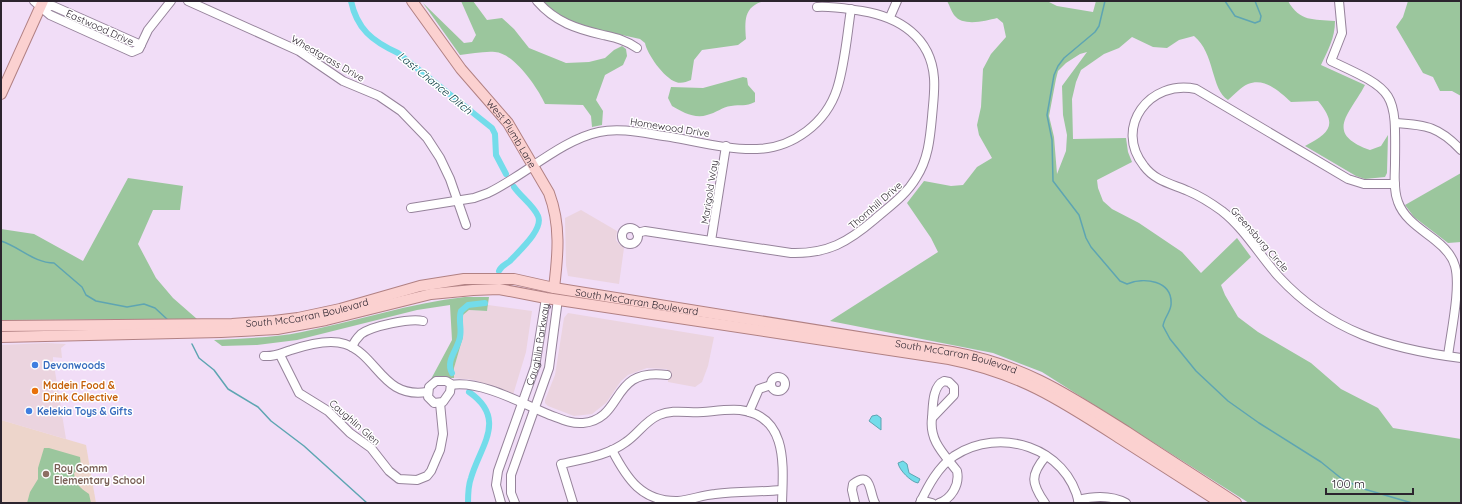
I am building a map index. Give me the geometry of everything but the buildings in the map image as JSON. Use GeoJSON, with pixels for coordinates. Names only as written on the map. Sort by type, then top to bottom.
{"type":"FeatureCollection","features":[{"type":"Feature","properties":{"kind":"main road","name":"West Plumb Lane"},"geometry":{"type":"LineString","coordinates":[[412,1],[461,69],[508,123],[549,193],[556,217],[558,244],[554,288]]}},
{"type":"Feature","properties":{"kind":"main road"},"geometry":{"type":"LineString","coordinates":[[2,91],[39,3]]}},
{"type":"Feature","properties":{"kind":"main road","name":"South McCarran Boulevard"},"geometry":{"type":"LineString","coordinates":[[1,326],[222,324],[274,321],[298,318],[340,309],[420,286],[464,279],[514,279],[554,288],[945,351],[988,360],[1032,375],[1063,392],[1236,503]]}},
{"type":"Feature","properties":{"kind":"main road","name":"Caughlin Parkway"},"geometry":{"type":"LineString","coordinates":[[546,298],[550,289],[554,288],[558,299]]}},
{"type":"Feature","properties":{"kind":"main road","name":"South McCarran Boulevard"},"geometry":{"type":"LineString","coordinates":[[1,337],[221,332],[277,329],[326,320],[431,294],[473,290],[505,290],[546,298],[942,358],[999,372],[1030,384],[1069,405],[1221,503]]}},
{"type":"Feature","properties":{"kind":"main road"},"geometry":{"type":"LineString","coordinates":[[54,325],[55,336]]}},
{"type":"Feature","properties":{"kind":"street","name":"Eastwood Drive"},"geometry":{"type":"LineString","coordinates":[[39,3],[50,15],[128,51],[137,51],[148,30],[171,1]]}},
{"type":"Feature","properties":{"kind":"street","name":"Wheatgrass Drive"},"geometry":{"type":"LineString","coordinates":[[188,1],[294,48],[343,81],[379,96],[394,105],[417,126],[434,147],[448,174],[456,201],[466,225]]}},
{"type":"Feature","properties":{"kind":"street"},"geometry":{"type":"LineString","coordinates":[[537,1],[550,13],[569,25],[628,40],[637,48]]}},
{"type":"Feature","properties":{"kind":"street"},"geometry":{"type":"LineString","coordinates":[[890,18],[897,1]]}},
{"type":"Feature","properties":{"kind":"street"},"geometry":{"type":"LineString","coordinates":[[1339,1],[1342,33],[1331,61],[1367,77],[1380,86],[1390,100],[1394,108],[1396,123],[1395,184],[1397,200],[1405,214],[1442,245],[1455,265],[1457,282],[1448,356]]}},
{"type":"Feature","properties":{"kind":"street","name":"Thornhill Drive"},"geometry":{"type":"LineString","coordinates":[[637,233],[645,231],[791,253],[826,250],[838,246],[858,234],[910,187],[922,167],[929,145],[934,76],[928,55],[917,38],[902,24],[890,18],[851,9],[834,7],[817,8]]}},
{"type":"Feature","properties":{"kind":"street","name":"Homewood Drive"},"geometry":{"type":"LineString","coordinates":[[411,208],[456,201],[488,193],[578,139],[610,130],[630,131],[726,146],[758,149],[781,145],[802,135],[818,121],[832,102],[838,86],[851,9]]}},
{"type":"Feature","properties":{"kind":"street","name":"Greensburg Circle"},"geometry":{"type":"LineString","coordinates":[[1395,184],[1364,184],[1348,179],[1205,92],[1196,89],[1180,87],[1172,88],[1156,94],[1143,106],[1135,121],[1133,134],[1134,147],[1145,168],[1157,178],[1201,197],[1224,213],[1235,223],[1280,279],[1307,302],[1340,324],[1379,342],[1416,352],[1461,358]]}},
{"type":"Feature","properties":{"kind":"street"},"geometry":{"type":"LineString","coordinates":[[1396,123],[1420,124],[1436,129],[1447,136],[1461,150]]}},
{"type":"Feature","properties":{"kind":"street","name":"Marigold Way"},"geometry":{"type":"LineString","coordinates":[[711,241],[726,146]]}},
{"type":"Feature","properties":{"kind":"street","name":"Caughlin Parkway"},"geometry":{"type":"LineString","coordinates":[[501,503],[496,484],[498,471],[535,367],[546,298]]}},
{"type":"Feature","properties":{"kind":"street","name":"Caughlin Parkway"},"geometry":{"type":"LineString","coordinates":[[515,503],[511,493],[511,475],[549,368],[558,299]]}},
{"type":"Feature","properties":{"kind":"street"},"geometry":{"type":"LineString","coordinates":[[352,347],[361,334],[369,330],[406,320],[423,321]]}},
{"type":"Feature","properties":{"kind":"street"},"geometry":{"type":"LineString","coordinates":[[264,356],[280,355],[292,349],[330,342],[352,347],[397,388],[412,393],[427,392]]}},
{"type":"Feature","properties":{"kind":"street","name":"Caughlin Glen"},"geometry":{"type":"LineString","coordinates":[[280,355],[299,393],[328,411],[350,433],[371,448],[389,471],[399,479],[418,480],[426,477],[431,471],[443,434],[440,403]]}},
{"type":"Feature","properties":{"kind":"street"},"geometry":{"type":"LineString","coordinates":[[451,385],[452,389],[446,399],[440,403],[431,401],[427,392],[429,387],[436,381],[448,381],[451,385],[474,386],[573,422],[589,422],[604,414],[621,390],[633,379],[649,374],[667,375]]}},
{"type":"Feature","properties":{"kind":"street"},"geometry":{"type":"LineString","coordinates":[[749,412],[759,389],[771,385]]}},
{"type":"Feature","properties":{"kind":"street"},"geometry":{"type":"LineString","coordinates":[[573,503],[561,464],[596,456],[612,450],[632,438],[652,419],[666,412],[703,412],[733,409],[749,412],[765,421],[775,432],[779,441],[782,458],[782,503]]}},
{"type":"Feature","properties":{"kind":"street"},"geometry":{"type":"LineString","coordinates":[[932,418],[931,433],[934,440],[957,471],[958,482],[955,490],[945,500],[939,503]]}},
{"type":"Feature","properties":{"kind":"street"},"geometry":{"type":"LineString","coordinates":[[932,503],[921,502],[939,470],[949,461],[970,447],[992,442],[1016,443],[1027,446],[1046,456],[1065,472],[1079,501],[1091,496],[1107,497],[1126,503]]}},
{"type":"Feature","properties":{"kind":"street"},"geometry":{"type":"LineString","coordinates":[[612,450],[623,472],[632,483],[643,492],[662,499],[678,501],[712,494],[782,490]]}},
{"type":"Feature","properties":{"kind":"street"},"geometry":{"type":"LineString","coordinates":[[1044,503],[1035,487],[1034,475],[1046,456]]}},
{"type":"Feature","properties":{"kind":"street"},"geometry":{"type":"LineString","coordinates":[[855,503],[852,490],[853,484],[859,479],[864,479],[869,482],[875,503]]}},
{"type":"Feature","properties":{"kind":"shaded area"},"geometry":{"type":"Polygon","coordinates":[[[581,210],[617,231],[616,240],[624,248],[619,284],[568,276],[566,265],[565,218],[581,210]]]}},
{"type":"Feature","properties":{"kind":"shaded area"},"geometry":{"type":"Polygon","coordinates":[[[488,305],[532,311],[526,352],[513,395],[474,380],[454,378],[454,368],[462,341],[463,315],[469,310],[487,311],[488,305]]]}},
{"type":"Feature","properties":{"kind":"shaded area"},"geometry":{"type":"Polygon","coordinates":[[[568,313],[714,337],[708,366],[702,382],[695,387],[668,382],[667,369],[647,368],[628,375],[621,381],[606,403],[592,414],[574,416],[548,406],[545,403],[545,400],[555,375],[564,318],[568,313]]]}},
{"type":"Feature","properties":{"kind":"shaded area"},"geometry":{"type":"Polygon","coordinates":[[[47,343],[66,344],[61,348],[62,358],[53,357],[53,359],[66,439],[1,420],[1,345],[47,343]]]}},
{"type":"Feature","properties":{"kind":"shaded area","name":"Roy Gomm Elementary School"},"geometry":{"type":"Polygon","coordinates":[[[1,420],[86,445],[96,503],[1,503],[1,420]]]}},
{"type":"Feature","properties":{"kind":"green space"},"geometry":{"type":"Polygon","coordinates":[[[461,1],[473,1],[487,20],[502,18],[514,29],[529,48],[566,63],[589,62],[605,58],[614,50],[622,46],[626,49],[627,56],[623,65],[605,75],[596,100],[603,111],[602,125],[592,127],[591,116],[583,105],[545,104],[537,89],[524,72],[510,58],[502,54],[486,52],[460,55],[423,3],[464,43],[472,42],[476,35],[461,1]]]}},
{"type":"Feature","properties":{"kind":"green space"},"geometry":{"type":"Polygon","coordinates":[[[541,1],[764,1],[752,7],[749,11],[745,26],[746,39],[738,45],[702,50],[694,60],[691,80],[680,83],[671,80],[661,71],[646,48],[645,43],[640,39],[581,26],[558,16],[541,1]]]}},
{"type":"Feature","properties":{"kind":"green space"},"geometry":{"type":"Polygon","coordinates":[[[947,1],[1047,1],[1057,6],[1093,12],[1096,1],[1288,1],[1297,13],[1302,16],[1335,21],[1335,27],[1329,49],[1321,65],[1365,85],[1344,122],[1344,130],[1347,137],[1356,144],[1370,150],[1381,146],[1388,135],[1387,173],[1385,177],[1365,179],[1356,176],[1305,146],[1320,137],[1328,128],[1328,116],[1318,101],[1291,102],[1272,87],[1260,82],[1248,84],[1228,100],[1218,88],[1206,52],[1201,43],[1194,36],[1179,40],[1167,48],[1153,47],[1132,37],[1119,48],[1104,54],[1081,70],[1076,82],[1072,99],[1073,139],[1126,138],[1128,152],[1132,162],[1097,180],[1098,188],[1103,201],[1112,209],[1139,223],[1182,252],[1201,273],[1237,238],[1251,257],[1221,285],[1238,317],[1258,332],[1311,363],[1341,389],[1378,408],[1393,428],[1461,439],[1461,503],[1249,503],[1042,372],[993,353],[830,321],[938,252],[931,238],[907,203],[924,181],[951,186],[963,185],[977,167],[992,158],[979,135],[977,125],[981,107],[983,69],[991,54],[1006,37],[1003,23],[997,18],[974,22],[963,21],[954,15],[947,1]],[[1087,52],[1080,54],[1066,63],[1058,71],[1056,79],[1049,116],[1054,137],[1057,174],[1066,151],[1067,135],[1063,115],[1062,86],[1087,52]]]}},
{"type":"Feature","properties":{"kind":"green space"},"geometry":{"type":"Polygon","coordinates":[[[1408,1],[1461,1],[1461,96],[1452,91],[1440,91],[1433,77],[1423,73],[1396,27],[1403,17],[1408,1]]]}},
{"type":"Feature","properties":{"kind":"green space"},"geometry":{"type":"Polygon","coordinates":[[[743,77],[747,78],[748,85],[755,93],[755,102],[734,105],[710,114],[698,116],[684,113],[672,106],[668,98],[671,87],[703,88],[743,77]]]}},
{"type":"Feature","properties":{"kind":"green space"},"geometry":{"type":"Polygon","coordinates":[[[1461,173],[1461,242],[1448,243],[1414,217],[1405,205],[1461,173]]]}},
{"type":"Feature","properties":{"kind":"green space"},"geometry":{"type":"Polygon","coordinates":[[[128,178],[183,186],[180,210],[153,210],[138,244],[156,278],[173,298],[197,319],[1,320],[1,229],[34,234],[83,261],[128,178]]]}},
{"type":"Feature","properties":{"kind":"green space"},"geometry":{"type":"Polygon","coordinates":[[[465,297],[489,297],[487,311],[469,310],[463,315],[463,337],[454,368],[454,378],[440,378],[430,381],[452,340],[450,305],[417,310],[297,340],[257,345],[222,346],[214,340],[280,336],[323,328],[424,303],[465,297]]]}},
{"type":"Feature","properties":{"kind":"green space"},"geometry":{"type":"Polygon","coordinates":[[[44,448],[49,448],[80,457],[81,466],[74,473],[78,485],[89,494],[91,503],[27,503],[30,492],[38,479],[38,468],[44,448]]]}},
{"type":"Feature","properties":{"kind":"water"},"geometry":{"type":"Polygon","coordinates":[[[877,415],[881,418],[881,430],[869,421],[872,416],[877,415]]]}},
{"type":"Feature","properties":{"kind":"water"},"geometry":{"type":"Polygon","coordinates":[[[903,461],[907,464],[909,473],[920,479],[918,483],[909,478],[903,472],[898,463],[903,461]]]}},
{"type":"Feature","properties":{"kind":"waterway","name":"Last Chance Ditch"},"geometry":{"type":"LineString","coordinates":[[351,1],[357,19],[373,39],[398,53],[492,128],[495,134],[496,155],[506,174]]}},
{"type":"Feature","properties":{"kind":"waterway"},"geometry":{"type":"LineString","coordinates":[[1105,1],[1099,26],[1095,32],[1064,58],[1058,66],[1054,75],[1047,115],[1052,140],[1053,181],[1079,215],[1086,238],[1091,247],[1120,281],[1127,284],[1141,281],[1156,282],[1167,290],[1171,305],[1163,326],[1170,339],[1196,371],[1228,401],[1259,423],[1321,462],[1342,479],[1364,489],[1412,503]]}},
{"type":"Feature","properties":{"kind":"waterway"},"geometry":{"type":"LineString","coordinates":[[1225,1],[1235,16],[1255,23],[1260,21],[1261,16],[1255,1]]}},
{"type":"Feature","properties":{"kind":"waterway","name":"Last Chance Ditch"},"geometry":{"type":"LineString","coordinates":[[499,271],[530,240],[539,221],[533,208],[514,187]]}},
{"type":"Feature","properties":{"kind":"waterway"},"geometry":{"type":"LineString","coordinates":[[1,241],[33,258],[54,263],[82,287],[86,295],[96,301],[127,307],[144,304],[155,308],[168,320]]}},
{"type":"Feature","properties":{"kind":"waterway","name":"Last Chance Ditch"},"geometry":{"type":"LineString","coordinates":[[452,373],[450,364],[459,342],[461,330],[461,311],[468,305],[485,303]]}},
{"type":"Feature","properties":{"kind":"waterway"},"geometry":{"type":"LineString","coordinates":[[192,344],[199,358],[214,370],[228,389],[258,407],[271,421],[304,446],[367,503]]}},
{"type":"Feature","properties":{"kind":"waterway","name":"Last Chance Ditch"},"geometry":{"type":"LineString","coordinates":[[468,503],[470,481],[485,444],[489,423],[487,412],[481,402],[469,392]]}},
{"type":"Feature","properties":{"kind":"place","name":"Devonwoods"},"geometry":{"type":"Point","coordinates":[35,365]}},
{"type":"Feature","properties":{"kind":"place","name":"Madein Food & Drink Collective"},"geometry":{"type":"Point","coordinates":[35,391]}},
{"type":"Feature","properties":{"kind":"place","name":"Kelekia Toys & Gifts"},"geometry":{"type":"Point","coordinates":[29,411]}},
{"type":"Feature","properties":{"kind":"place","name":"Roy Gomm Elementary School"},"geometry":{"type":"Point","coordinates":[46,474]}}]}
